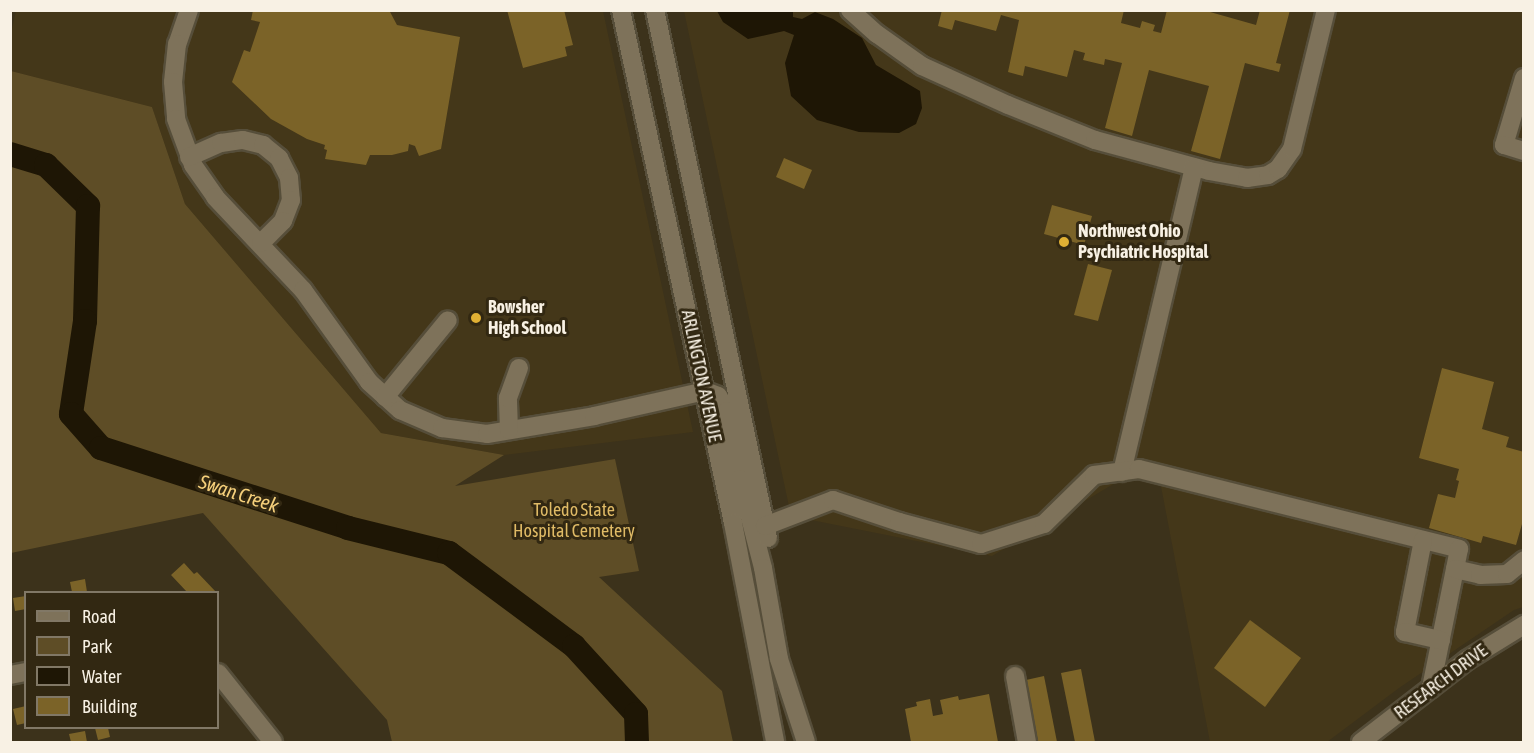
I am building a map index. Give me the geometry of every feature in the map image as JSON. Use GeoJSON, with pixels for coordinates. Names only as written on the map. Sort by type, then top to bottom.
{"type":"FeatureCollection","features":[{"type":"Feature","properties":{"kind":"street"},"geometry":{"type":"LineString","coordinates":[[189,10],[177,44],[173,82],[176,119],[189,157],[215,197],[261,243],[317,308],[360,372],[385,397],[413,418],[442,428],[474,434],[594,416],[705,391],[718,396],[727,411],[740,479],[764,568],[779,659],[807,742]]}},
{"type":"Feature","properties":{"kind":"street","name":"ARLINGTON AVENUE"},"geometry":{"type":"LineString","coordinates":[[621,10],[705,391],[775,742]]}},
{"type":"Feature","properties":{"kind":"street","name":"ARLINGTON AVENUE"},"geometry":{"type":"LineString","coordinates":[[655,10],[765,526],[807,742]]}},
{"type":"Feature","properties":{"kind":"street"},"geometry":{"type":"LineString","coordinates":[[850,10],[907,56],[956,82],[1095,140],[1194,167],[1237,177],[1258,178],[1278,169],[1286,160],[1296,135],[1326,10]]}},
{"type":"Feature","properties":{"kind":"street"},"geometry":{"type":"LineString","coordinates":[[1524,78],[1504,146],[1524,151]]}},
{"type":"Feature","properties":{"kind":"street"},"geometry":{"type":"LineString","coordinates":[[189,157],[221,143],[243,140],[263,145],[279,158],[289,178],[291,200],[283,221],[261,243]]}},
{"type":"Feature","properties":{"kind":"street"},"geometry":{"type":"LineString","coordinates":[[1122,471],[1194,167]]}},
{"type":"Feature","properties":{"kind":"street"},"geometry":{"type":"LineString","coordinates":[[385,397],[448,320]]}},
{"type":"Feature","properties":{"kind":"street"},"geometry":{"type":"LineString","coordinates":[[509,430],[508,398],[519,368]]}},
{"type":"Feature","properties":{"kind":"street"},"geometry":{"type":"LineString","coordinates":[[765,526],[833,500],[899,522],[981,544],[1044,524],[1094,475],[1140,470],[1459,549],[1431,688]]}},
{"type":"Feature","properties":{"kind":"street"},"geometry":{"type":"LineString","coordinates":[[1423,540],[1406,632],[1441,639]]}},
{"type":"Feature","properties":{"kind":"street"},"geometry":{"type":"LineString","coordinates":[[1455,568],[1480,575],[1507,573],[1524,560]]}},
{"type":"Feature","properties":{"kind":"street","name":"RESEARCH DRIVE"},"geometry":{"type":"LineString","coordinates":[[1361,742],[1467,660],[1524,625]]}},
{"type":"Feature","properties":{"kind":"street"},"geometry":{"type":"LineString","coordinates":[[219,674],[273,742]]}},
{"type":"Feature","properties":{"kind":"street"},"geometry":{"type":"LineString","coordinates":[[1015,676],[1027,742]]}},
{"type":"Feature","properties":{"kind":"shaded area","name":"Bowsher High School"},"geometry":{"type":"Polygon","coordinates":[[[16,11],[603,11],[693,432],[504,455],[381,433],[185,204],[152,107],[11,71],[11,33],[16,11]]]}},
{"type":"Feature","properties":{"kind":"shaded area","name":"Northwest Ohio Psychiatric Hospital"},"geometry":{"type":"Polygon","coordinates":[[[684,11],[1523,11],[1523,607],[1514,610],[1399,688],[1327,742],[1210,742],[1159,476],[1132,473],[992,556],[791,516],[684,11]]]}},
{"type":"Feature","properties":{"kind":"green space","name":"Toledo State Hospital Cemetery"},"geometry":{"type":"Polygon","coordinates":[[[11,71],[152,107],[185,204],[381,433],[504,455],[455,486],[615,459],[639,571],[599,577],[722,691],[733,742],[392,742],[387,720],[203,513],[11,553],[11,71]]]}},
{"type":"Feature","properties":{"kind":"water"},"geometry":{"type":"Polygon","coordinates":[[[717,11],[793,11],[793,17],[802,19],[815,12],[833,19],[862,38],[876,65],[920,91],[922,108],[916,124],[899,133],[859,132],[817,120],[791,96],[785,63],[794,35],[784,31],[748,39],[723,22],[717,11]]]}},
{"type":"Feature","properties":{"kind":"building"},"geometry":{"type":"Polygon","coordinates":[[[253,10],[389,10],[397,25],[460,37],[441,149],[419,156],[415,146],[409,144],[408,151],[392,155],[370,155],[366,165],[325,159],[327,150],[324,149],[325,145],[307,139],[271,119],[232,82],[244,50],[250,52],[260,22],[251,20],[253,10]]]}},
{"type":"Feature","properties":{"kind":"building"},"geometry":{"type":"Polygon","coordinates":[[[507,10],[564,10],[573,45],[565,47],[567,56],[523,68],[507,10]]]}},
{"type":"Feature","properties":{"kind":"building"},"geometry":{"type":"Polygon","coordinates":[[[942,10],[1124,10],[1121,23],[1140,28],[1142,21],[1155,25],[1153,31],[1161,33],[1167,10],[1203,10],[1256,25],[1260,10],[1290,10],[1276,63],[1281,64],[1279,72],[1245,63],[1220,159],[1191,151],[1209,86],[1149,70],[1132,136],[1105,128],[1122,63],[1105,59],[1104,65],[1083,60],[1085,53],[1074,50],[1067,77],[1025,66],[1023,76],[1008,72],[1019,20],[1001,15],[996,31],[955,20],[952,30],[938,26],[942,10]]]}},
{"type":"Feature","properties":{"kind":"building"},"geometry":{"type":"Polygon","coordinates":[[[784,158],[812,170],[804,189],[776,177],[784,158]]]}},
{"type":"Feature","properties":{"kind":"building"},"geometry":{"type":"Polygon","coordinates":[[[1052,205],[1092,216],[1084,245],[1044,234],[1052,205]]]}},
{"type":"Feature","properties":{"kind":"building"},"geometry":{"type":"Polygon","coordinates":[[[1088,264],[1112,270],[1098,321],[1074,315],[1088,264]]]}},
{"type":"Feature","properties":{"kind":"building"},"geometry":{"type":"Polygon","coordinates":[[[1442,368],[1494,382],[1482,429],[1509,437],[1506,447],[1524,452],[1524,517],[1516,545],[1483,536],[1481,543],[1429,528],[1438,494],[1455,498],[1459,481],[1456,480],[1459,469],[1419,458],[1442,368]]]}},
{"type":"Feature","properties":{"kind":"building"},"geometry":{"type":"Polygon","coordinates":[[[184,563],[194,574],[197,572],[215,591],[186,591],[171,575],[184,563]]]}},
{"type":"Feature","properties":{"kind":"building"},"geometry":{"type":"Polygon","coordinates":[[[85,579],[87,591],[72,591],[70,582],[85,579]]]}},
{"type":"Feature","properties":{"kind":"building"},"geometry":{"type":"Polygon","coordinates":[[[24,596],[24,609],[15,611],[13,598],[24,596]]]}},
{"type":"Feature","properties":{"kind":"building"},"geometry":{"type":"Polygon","coordinates":[[[1250,620],[1301,658],[1265,707],[1214,668],[1250,620]]]}},
{"type":"Feature","properties":{"kind":"building"},"geometry":{"type":"Polygon","coordinates":[[[1081,669],[1095,742],[1075,742],[1061,673],[1081,669]]]}},
{"type":"Feature","properties":{"kind":"building"},"geometry":{"type":"Polygon","coordinates":[[[1044,676],[1057,742],[1038,742],[1026,680],[1044,676]]]}},
{"type":"Feature","properties":{"kind":"building"},"geometry":{"type":"Polygon","coordinates":[[[989,694],[998,742],[911,742],[905,709],[917,706],[916,702],[930,699],[933,716],[943,714],[940,700],[958,696],[959,700],[989,694]]]}},
{"type":"Feature","properties":{"kind":"building"},"geometry":{"type":"Polygon","coordinates":[[[24,706],[24,723],[17,725],[13,709],[24,706]]]}},
{"type":"Feature","properties":{"kind":"building"},"geometry":{"type":"Polygon","coordinates":[[[95,729],[108,729],[110,737],[98,740],[95,729]]]}},
{"type":"Feature","properties":{"kind":"building"},"geometry":{"type":"Polygon","coordinates":[[[85,731],[87,742],[71,742],[69,734],[85,731]]]}},
{"type":"Feature","properties":{"kind":"waterway","name":"Swan Creek"},"geometry":{"type":"LineString","coordinates":[[10,154],[46,165],[88,206],[85,321],[71,414],[101,448],[348,528],[449,553],[574,646],[636,714],[637,742]]}},
{"type":"Feature","properties":{"kind":"place","name":"Northwest Ohio Psychiatric Hospital"},"geometry":{"type":"Point","coordinates":[1064,242]}},
{"type":"Feature","properties":{"kind":"place","name":"Bowsher High School"},"geometry":{"type":"Point","coordinates":[476,318]}}]}
